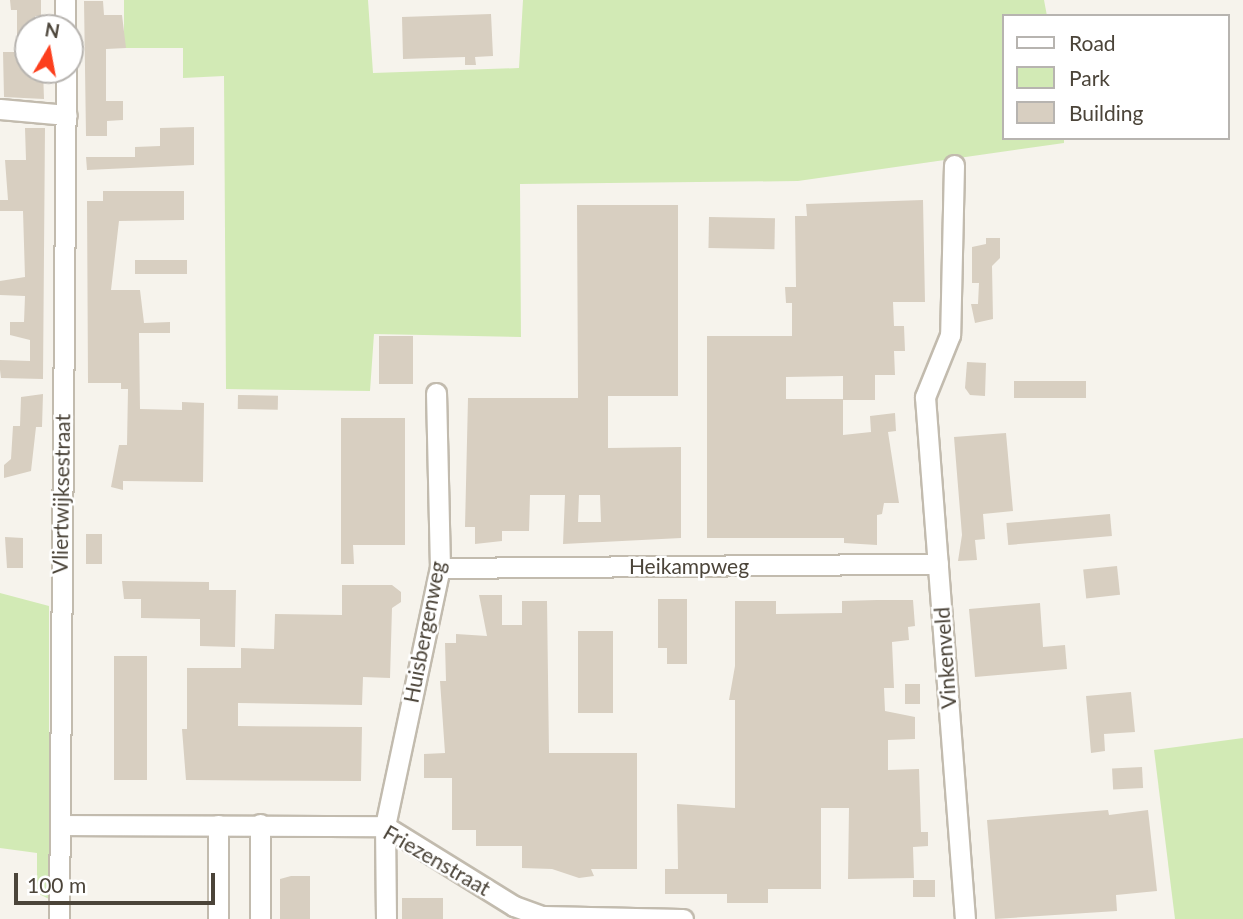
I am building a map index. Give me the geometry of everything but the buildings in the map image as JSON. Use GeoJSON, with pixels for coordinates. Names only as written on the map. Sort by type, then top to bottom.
{"type":"FeatureCollection","features":[{"type":"Feature","properties":{"kind":"street","name":"Vliertwijksestraat"},"geometry":{"type":"LineString","coordinates":[[59,919],[66,84]]}},
{"type":"Feature","properties":{"kind":"street"},"geometry":{"type":"LineString","coordinates":[[0,109],[67,115]]}},
{"type":"Feature","properties":{"kind":"street","name":"Vinkenveld"},"geometry":{"type":"LineString","coordinates":[[954,165],[950,335],[925,397],[965,919]]}},
{"type":"Feature","properties":{"kind":"street","name":"Huisbergenweg"},"geometry":{"type":"LineString","coordinates":[[386,919],[385,825],[440,568],[436,393]]}},
{"type":"Feature","properties":{"kind":"street","name":"Heikampweg"},"geometry":{"type":"LineString","coordinates":[[440,568],[938,564]]}},
{"type":"Feature","properties":{"kind":"street"},"geometry":{"type":"LineString","coordinates":[[260,824],[260,919]]}},
{"type":"Feature","properties":{"kind":"street","name":"Friezenstraat"},"geometry":{"type":"LineString","coordinates":[[60,825],[385,825],[514,906],[563,918],[683,919]]}},
{"type":"Feature","properties":{"kind":"street"},"geometry":{"type":"LineString","coordinates":[[218,825],[218,919]]}},
{"type":"Feature","properties":{"kind":"green space"},"geometry":{"type":"Polygon","coordinates":[[[124,0],[368,0],[373,73],[519,68],[523,0],[1044,0],[1047,14],[1002,14],[1002,140],[1064,140],[1064,143],[798,181],[520,184],[521,337],[374,334],[370,391],[226,389],[224,76],[183,78],[183,48],[124,48],[124,0]]]}},
{"type":"Feature","properties":{"kind":"green space"},"geometry":{"type":"Polygon","coordinates":[[[0,593],[49,606],[49,899],[37,893],[37,853],[0,848],[0,593]]]}},
{"type":"Feature","properties":{"kind":"green space"},"geometry":{"type":"Polygon","coordinates":[[[1243,738],[1243,919],[1175,919],[1154,750],[1243,738]]]}}]}
